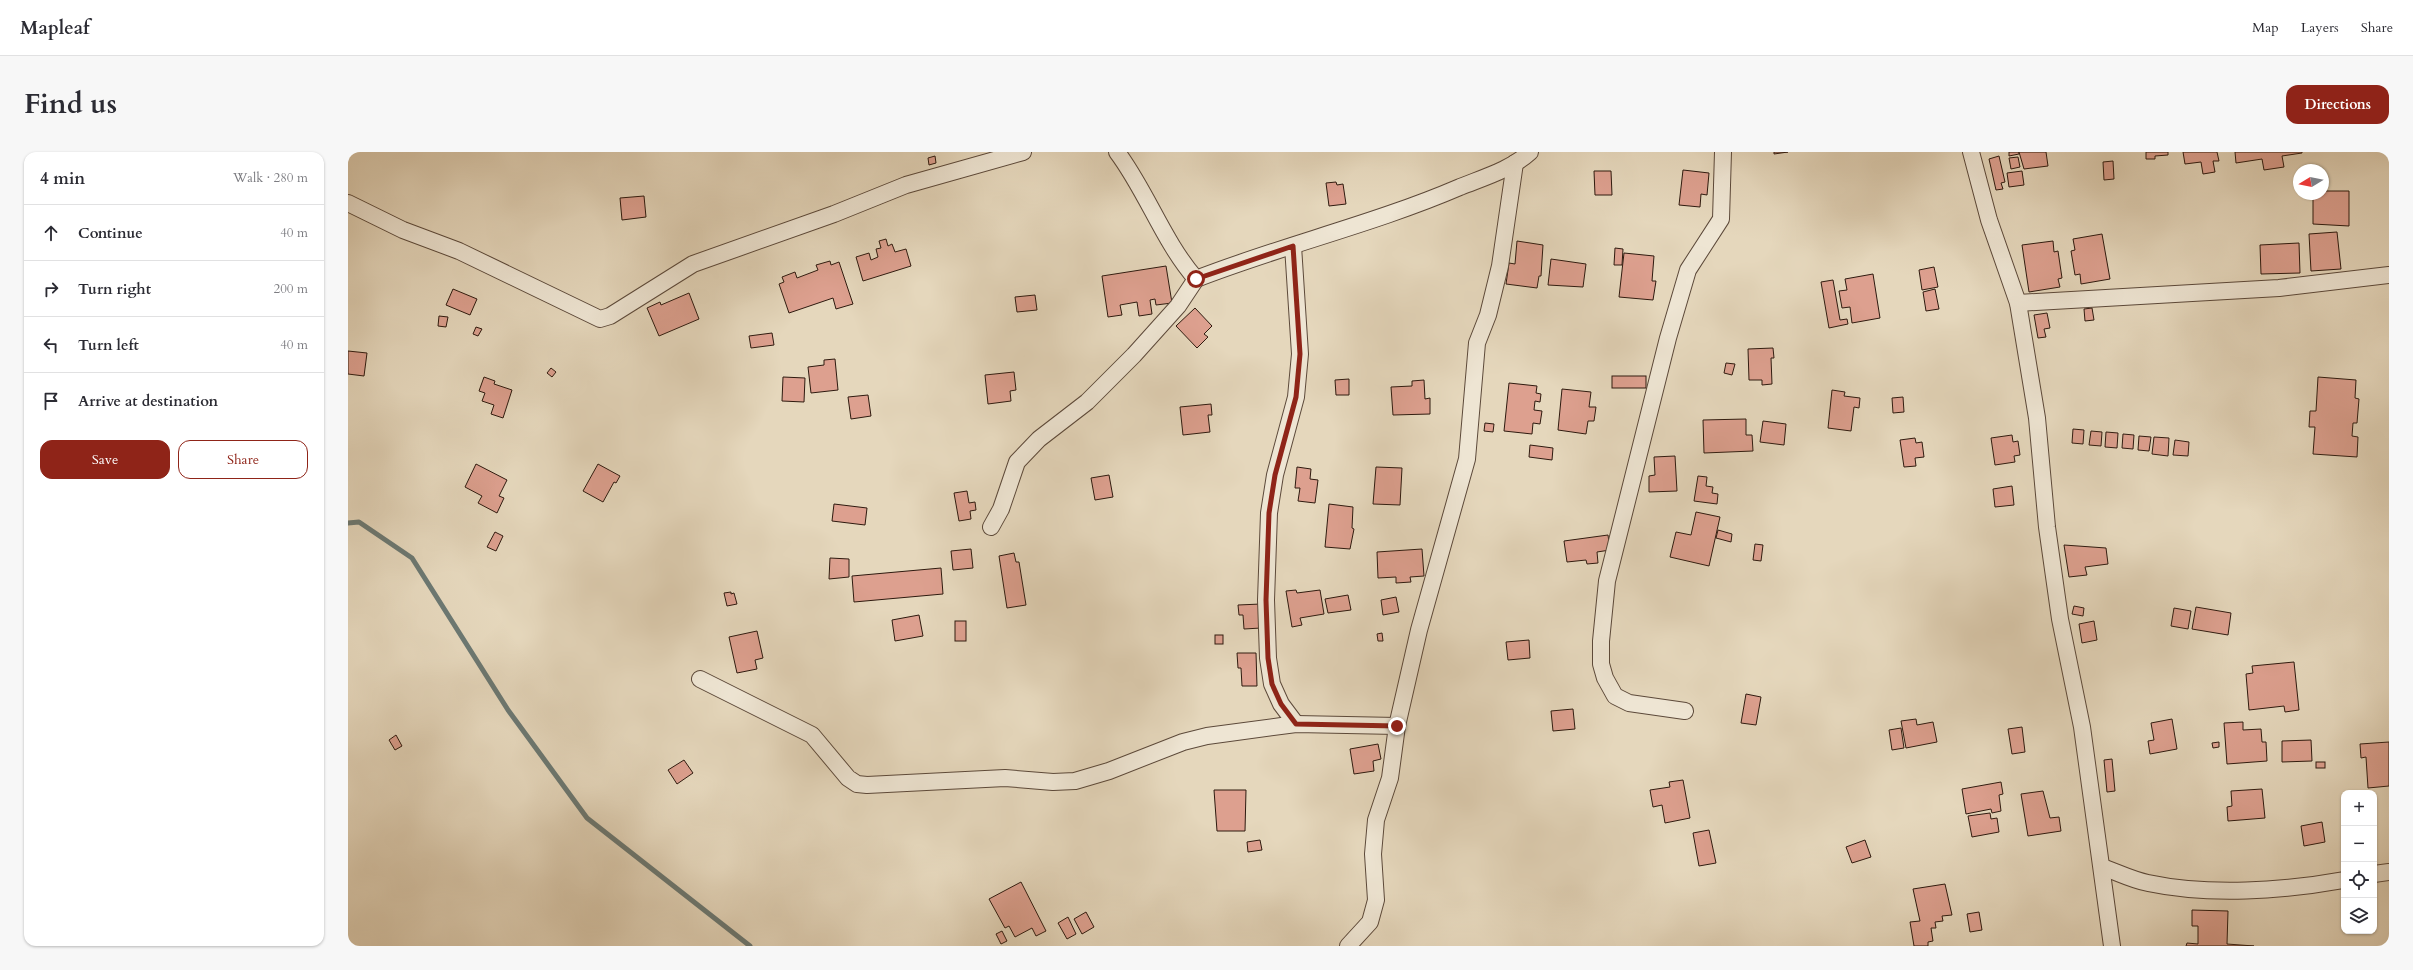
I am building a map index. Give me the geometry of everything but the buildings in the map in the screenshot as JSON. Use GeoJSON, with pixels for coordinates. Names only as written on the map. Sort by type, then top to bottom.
{"type":"FeatureCollection","features":[{"type":"Feature","properties":{"kind":"street"},"geometry":{"type":"LineString","coordinates":[[348,203],[403,230],[459,251],[600,319],[610,316],[693,264],[834,214],[906,184],[1023,152]]}},
{"type":"Feature","properties":{"kind":"street"},"geometry":{"type":"LineString","coordinates":[[1117,152],[1139,184],[1180,260],[1196,279]]}},
{"type":"Feature","properties":{"kind":"street"},"geometry":{"type":"LineString","coordinates":[[991,527],[1001,509],[1017,462],[1039,438],[1087,402],[1134,355],[1178,306],[1196,279],[1405,210],[1515,164],[1530,152]]}},
{"type":"Feature","properties":{"kind":"street"},"geometry":{"type":"LineString","coordinates":[[1685,711],[1630,703],[1615,696],[1605,678],[1601,664],[1601,641],[1607,581],[1668,338],[1688,270],[1721,219],[1723,152]]}},
{"type":"Feature","properties":{"kind":"street"},"geometry":{"type":"LineString","coordinates":[[1971,152],[1989,220],[2018,303],[2037,418],[2047,527],[2060,619],[2082,727],[2112,946]]}},
{"type":"Feature","properties":{"kind":"street"},"geometry":{"type":"LineString","coordinates":[[1348,946],[1370,922],[1376,900],[1374,832],[1390,778],[1397,726],[1419,630],[1467,459],[1477,343],[1488,315],[1500,266],[1515,164]]}},
{"type":"Feature","properties":{"kind":"street"},"geometry":{"type":"LineString","coordinates":[[1293,246],[1300,354],[1296,397],[1275,475],[1269,513],[1266,600],[1268,658],[1272,684],[1281,704],[1296,724]]}},
{"type":"Feature","properties":{"kind":"street"},"geometry":{"type":"LineString","coordinates":[[2018,303],[2279,288],[2389,275]]}},
{"type":"Feature","properties":{"kind":"street"},"geometry":{"type":"LineString","coordinates":[[700,679],[812,735],[848,778],[857,784],[867,786],[1005,778],[1053,782],[1075,781],[1109,771],[1183,742],[1296,724],[1397,726]]}},
{"type":"Feature","properties":{"kind":"street"},"geometry":{"type":"LineString","coordinates":[[2102,867],[2147,883],[2207,890],[2300,888],[2341,881]]}},
{"type":"Feature","properties":{"kind":"street"},"geometry":{"type":"LineString","coordinates":[[2377,874],[2389,872]]}},
{"type":"Feature","properties":{"kind":"waterway"},"geometry":{"type":"LineString","coordinates":[[348,523],[359,522],[412,558],[508,710],[587,818],[750,946]]}},
{"type":"Feature","properties":{"kind":"route"},"geometry":{"type":"LineString","coordinates":[[1196,279],[1230,265],[1293,246],[1300,354],[1296,397],[1289,428],[1275,475],[1269,513],[1266,600],[1268,658],[1272,684],[1281,704],[1296,724],[1397,726]]}}]}
